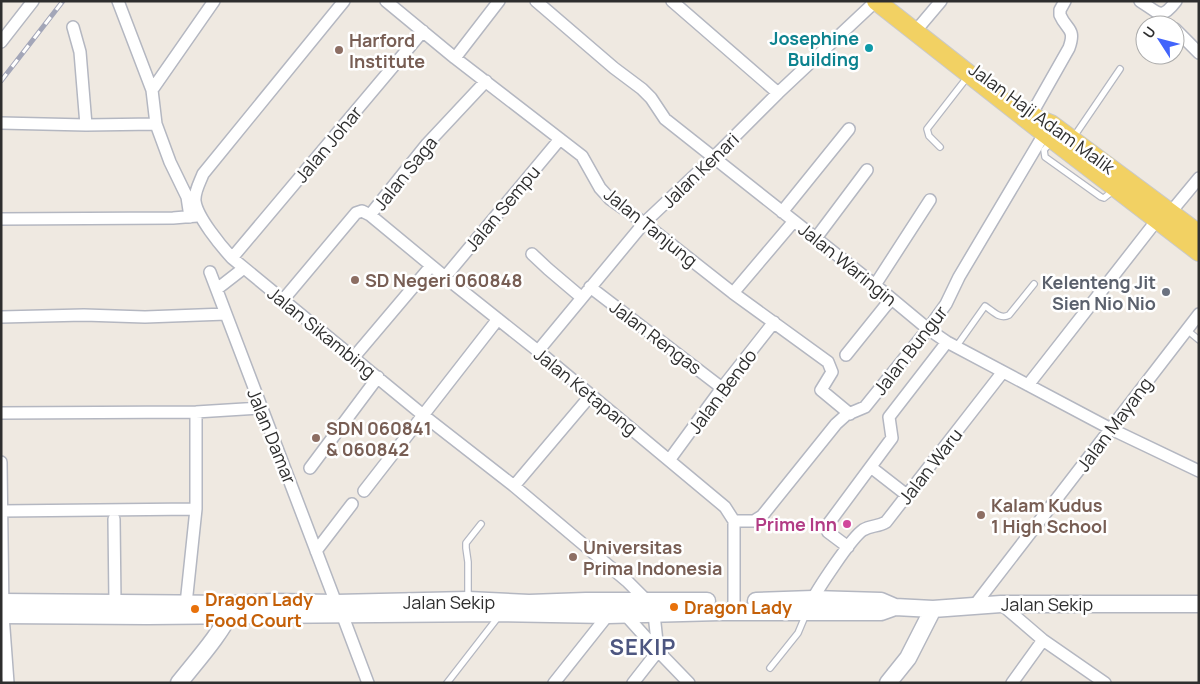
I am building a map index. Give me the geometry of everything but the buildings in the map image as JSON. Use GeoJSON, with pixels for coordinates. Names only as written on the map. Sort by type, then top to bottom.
{"type":"FeatureCollection","features":[{"type":"Feature","properties":{"kind":"main road"},"geometry":{"type":"LineString","coordinates":[[876,1],[924,33]]}},
{"type":"Feature","properties":{"kind":"main road","name":"Jalan Haji Adam Malik"},"geometry":{"type":"LineString","coordinates":[[885,1],[971,72],[1049,132],[1115,188],[1164,217],[1199,234]]}},
{"type":"Feature","properties":{"kind":"main road","name":"Jalan Haji Adam Malik"},"geometry":{"type":"LineString","coordinates":[[971,72],[1036,118],[1049,132],[1072,139],[1164,217],[1199,252]]}},
{"type":"Feature","properties":{"kind":"street"},"geometry":{"type":"LineString","coordinates":[[1,42],[33,1]]}},
{"type":"Feature","properties":{"kind":"street"},"geometry":{"type":"LineString","coordinates":[[1,219],[173,218],[196,216],[170,162],[156,124],[152,90],[118,1]]}},
{"type":"Feature","properties":{"kind":"street"},"geometry":{"type":"LineString","coordinates":[[152,90],[214,1]]}},
{"type":"Feature","properties":{"kind":"street","name":"Jalan Sikambing"},"geometry":{"type":"LineString","coordinates":[[344,1],[203,174],[195,200],[196,216],[232,258],[612,567],[650,607]]}},
{"type":"Feature","properties":{"kind":"street"},"geometry":{"type":"LineString","coordinates":[[455,58],[498,1]]}},
{"type":"Feature","properties":{"kind":"street","name":"Jalan Waringin"},"geometry":{"type":"LineString","coordinates":[[536,1],[614,68],[642,89],[651,98],[665,119],[875,284],[928,329],[1002,373],[1028,384],[1111,428],[1199,471]]}},
{"type":"Feature","properties":{"kind":"street","name":"Jalan Kenari"},"geometry":{"type":"LineString","coordinates":[[538,351],[644,223],[876,1]]}},
{"type":"Feature","properties":{"kind":"street"},"geometry":{"type":"LineString","coordinates":[[924,33],[941,1]]}},
{"type":"Feature","properties":{"kind":"street"},"geometry":{"type":"LineString","coordinates":[[1032,115],[1069,48],[1072,38],[1070,29],[1060,15],[1060,10],[1065,1]]}},
{"type":"Feature","properties":{"kind":"street"},"geometry":{"type":"LineString","coordinates":[[1140,1],[1164,13],[1176,1]]}},
{"type":"Feature","properties":{"kind":"street","name":"Jalan Tanjung"},"geometry":{"type":"LineString","coordinates":[[392,3],[455,58],[582,156],[605,194],[830,365],[832,372],[821,389],[824,394],[850,414]]}},
{"type":"Feature","properties":{"kind":"street"},"geometry":{"type":"LineString","coordinates":[[676,3],[778,93]]}},
{"type":"Feature","properties":{"kind":"street"},"geometry":{"type":"LineString","coordinates":[[72,27],[80,52],[86,125]]}},
{"type":"Feature","properties":{"kind":"street","name":"Jalan Johar"},"geometry":{"type":"LineString","coordinates":[[232,258],[423,31]]}},
{"type":"Feature","properties":{"kind":"street"},"geometry":{"type":"LineString","coordinates":[[1185,39],[1199,52]]}},
{"type":"Feature","properties":{"kind":"street","name":"Jalan Saga"},"geometry":{"type":"LineString","coordinates":[[283,300],[356,213],[362,211],[370,215],[427,144],[486,81]]}},
{"type":"Feature","properties":{"kind":"street"},"geometry":{"type":"LineString","coordinates":[[1,124],[156,124]]}},
{"type":"Feature","properties":{"kind":"street"},"geometry":{"type":"LineString","coordinates":[[782,212],[849,129]]}},
{"type":"Feature","properties":{"kind":"street","name":"Jalan Bungur"},"geometry":{"type":"LineString","coordinates":[[734,521],[754,522],[762,516],[836,424],[841,419],[865,407],[946,304],[959,277],[1049,132]]}},
{"type":"Feature","properties":{"kind":"street","name":"Jalan Sempu"},"geometry":{"type":"LineString","coordinates":[[444,277],[560,139]]}},
{"type":"Feature","properties":{"kind":"street"},"geometry":{"type":"LineString","coordinates":[[816,238],[867,170]]}},
{"type":"Feature","properties":{"kind":"street"},"geometry":{"type":"LineString","coordinates":[[1028,384],[1164,217],[1199,178]]}},
{"type":"Feature","properties":{"kind":"street"},"geometry":{"type":"LineString","coordinates":[[875,284],[930,200]]}},
{"type":"Feature","properties":{"kind":"street","name":"Jalan Ketapang"},"geometry":{"type":"LineString","coordinates":[[370,215],[725,506],[734,521]]}},
{"type":"Feature","properties":{"kind":"street"},"geometry":{"type":"LineString","coordinates":[[733,293],[794,221]]}},
{"type":"Feature","properties":{"kind":"street"},"geometry":{"type":"LineString","coordinates":[[532,254],[581,297]]}},
{"type":"Feature","properties":{"kind":"street"},"geometry":{"type":"LineString","coordinates":[[354,358],[431,266]]}},
{"type":"Feature","properties":{"kind":"street"},"geometry":{"type":"LineString","coordinates":[[217,289],[244,268]]}},
{"type":"Feature","properties":{"kind":"street","name":"Jalan Damar"},"geometry":{"type":"LineString","coordinates":[[210,272],[368,683]]}},
{"type":"Feature","properties":{"kind":"street","name":"Jalan Rengas"},"geometry":{"type":"LineString","coordinates":[[590,287],[722,388]]}},
{"type":"Feature","properties":{"kind":"street"},"geometry":{"type":"LineString","coordinates":[[846,355],[891,299]]}},
{"type":"Feature","properties":{"kind":"street"},"geometry":{"type":"LineString","coordinates":[[1,309],[1,325]]}},
{"type":"Feature","properties":{"kind":"street"},"geometry":{"type":"LineString","coordinates":[[1,317],[84,315],[145,317],[226,314]]}},
{"type":"Feature","properties":{"kind":"street","name":"Jalan Mayang"},"geometry":{"type":"LineString","coordinates":[[974,606],[1199,314]]}},
{"type":"Feature","properties":{"kind":"street"},"geometry":{"type":"LineString","coordinates":[[364,491],[498,319]]}},
{"type":"Feature","properties":{"kind":"street","name":"Jalan Bendo"},"geometry":{"type":"LineString","coordinates":[[670,460],[722,388],[774,322]]}},
{"type":"Feature","properties":{"kind":"street"},"geometry":{"type":"LineString","coordinates":[[848,547],[828,532],[829,523],[872,468],[892,438],[889,417],[951,344]]}},
{"type":"Feature","properties":{"kind":"street","name":"Jalan Waru"},"geometry":{"type":"LineString","coordinates":[[810,605],[848,547],[863,530],[880,526],[886,522],[1002,373]]}},
{"type":"Feature","properties":{"kind":"street"},"geometry":{"type":"LineString","coordinates":[[310,468],[378,377]]}},
{"type":"Feature","properties":{"kind":"street"},"geometry":{"type":"LineString","coordinates":[[514,486],[591,395]]}},
{"type":"Feature","properties":{"kind":"street"},"geometry":{"type":"LineString","coordinates":[[1,413],[196,412],[261,408]]}},
{"type":"Feature","properties":{"kind":"street"},"geometry":{"type":"LineString","coordinates":[[186,604],[196,509],[196,412]]}},
{"type":"Feature","properties":{"kind":"street"},"geometry":{"type":"LineString","coordinates":[[1,462],[2,609],[8,683]]}},
{"type":"Feature","properties":{"kind":"street"},"geometry":{"type":"LineString","coordinates":[[872,468],[908,496]]}},
{"type":"Feature","properties":{"kind":"street"},"geometry":{"type":"LineString","coordinates":[[316,551],[352,504]]}},
{"type":"Feature","properties":{"kind":"street"},"geometry":{"type":"LineString","coordinates":[[2,511],[196,509]]}},
{"type":"Feature","properties":{"kind":"street"},"geometry":{"type":"LineString","coordinates":[[114,519],[115,603]]}},
{"type":"Feature","properties":{"kind":"street"},"geometry":{"type":"LineString","coordinates":[[734,521],[734,602]]}},
{"type":"Feature","properties":{"kind":"street","name":"Jalan Sekip"},"geometry":{"type":"LineString","coordinates":[[2,609],[232,610],[467,607],[616,610],[734,602],[810,605],[880,612],[895,607],[933,609],[1001,604],[1199,604]]}},
{"type":"Feature","properties":{"kind":"street","name":"Jalan Sekip"},"geometry":{"type":"LineString","coordinates":[[2,609],[115,603],[186,604],[232,610]]}},
{"type":"Feature","properties":{"kind":"street"},"geometry":{"type":"LineString","coordinates":[[1001,604],[1043,640],[1105,683]]}},
{"type":"Feature","properties":{"kind":"street","name":"Jalan Sekip"},"geometry":{"type":"LineString","coordinates":[[650,607],[810,605]]}},
{"type":"Feature","properties":{"kind":"street"},"geometry":{"type":"LineString","coordinates":[[633,683],[658,652],[650,607]]}},
{"type":"Feature","properties":{"kind":"street"},"geometry":{"type":"LineString","coordinates":[[888,683],[908,658],[933,609]]}},
{"type":"Feature","properties":{"kind":"street"},"geometry":{"type":"LineString","coordinates":[[179,683],[232,610]]}},
{"type":"Feature","properties":{"kind":"street"},"geometry":{"type":"LineString","coordinates":[[554,683],[616,610],[689,683]]}},
{"type":"Feature","properties":{"kind":"street"},"geometry":{"type":"LineString","coordinates":[[1012,683],[1043,640]]}},
{"type":"Feature","properties":{"kind":"lane"},"geometry":{"type":"LineString","coordinates":[[1072,139],[1120,70]]}},
{"type":"Feature","properties":{"kind":"lane"},"geometry":{"type":"LineString","coordinates":[[940,147],[929,136],[927,129],[971,72]]}},
{"type":"Feature","properties":{"kind":"lane"},"geometry":{"type":"LineString","coordinates":[[951,344],[985,306],[1001,317],[1005,317],[1009,315],[1034,284]]}},
{"type":"Feature","properties":{"kind":"lane"},"geometry":{"type":"LineString","coordinates":[[1186,330],[1199,340]]}},
{"type":"Feature","properties":{"kind":"lane"},"geometry":{"type":"LineString","coordinates":[[467,607],[468,562],[466,543],[481,524]]}},
{"type":"Feature","properties":{"kind":"lane"},"geometry":{"type":"LineString","coordinates":[[770,668],[798,633],[810,605]]}},
{"type":"Feature","properties":{"kind":"lane"},"geometry":{"type":"LineString","coordinates":[[447,683],[501,608]]}},
{"type":"Feature","properties":{"kind":"railway"},"geometry":{"type":"LineString","coordinates":[[1,81],[63,1]]}},
{"type":"Feature","properties":{"kind":"place","name":"Josephine Building"},"geometry":{"type":"Point","coordinates":[869,48]}},
{"type":"Feature","properties":{"kind":"place","name":"Harford Institute"},"geometry":{"type":"Point","coordinates":[339,50]}},
{"type":"Feature","properties":{"kind":"place","name":"SD Negeri 060848"},"geometry":{"type":"Point","coordinates":[355,280]}},
{"type":"Feature","properties":{"kind":"place","name":"Kelenteng Jit Sien Nio Nio"},"geometry":{"type":"Point","coordinates":[1166,292]}},
{"type":"Feature","properties":{"kind":"place","name":"SDN 060841 & 060842"},"geometry":{"type":"Point","coordinates":[316,438]}},
{"type":"Feature","properties":{"kind":"place","name":"Kalam Kudus 1 High School"},"geometry":{"type":"Point","coordinates":[981,515]}},
{"type":"Feature","properties":{"kind":"place","name":"Prime Inn"},"geometry":{"type":"Point","coordinates":[847,524]}},
{"type":"Feature","properties":{"kind":"place","name":"Universitas Prima Indonesia"},"geometry":{"type":"Point","coordinates":[573,557]}},
{"type":"Feature","properties":{"kind":"place","name":"Dragon Lady"},"geometry":{"type":"Point","coordinates":[674,607]}},
{"type":"Feature","properties":{"kind":"place","name":"Dragon Lady Food Court"},"geometry":{"type":"Point","coordinates":[195,609]}},
{"type":"Feature","properties":{"kind":"district","name":"SEKIP"},"geometry":{"type":"Point","coordinates":[643,647]}}]}
